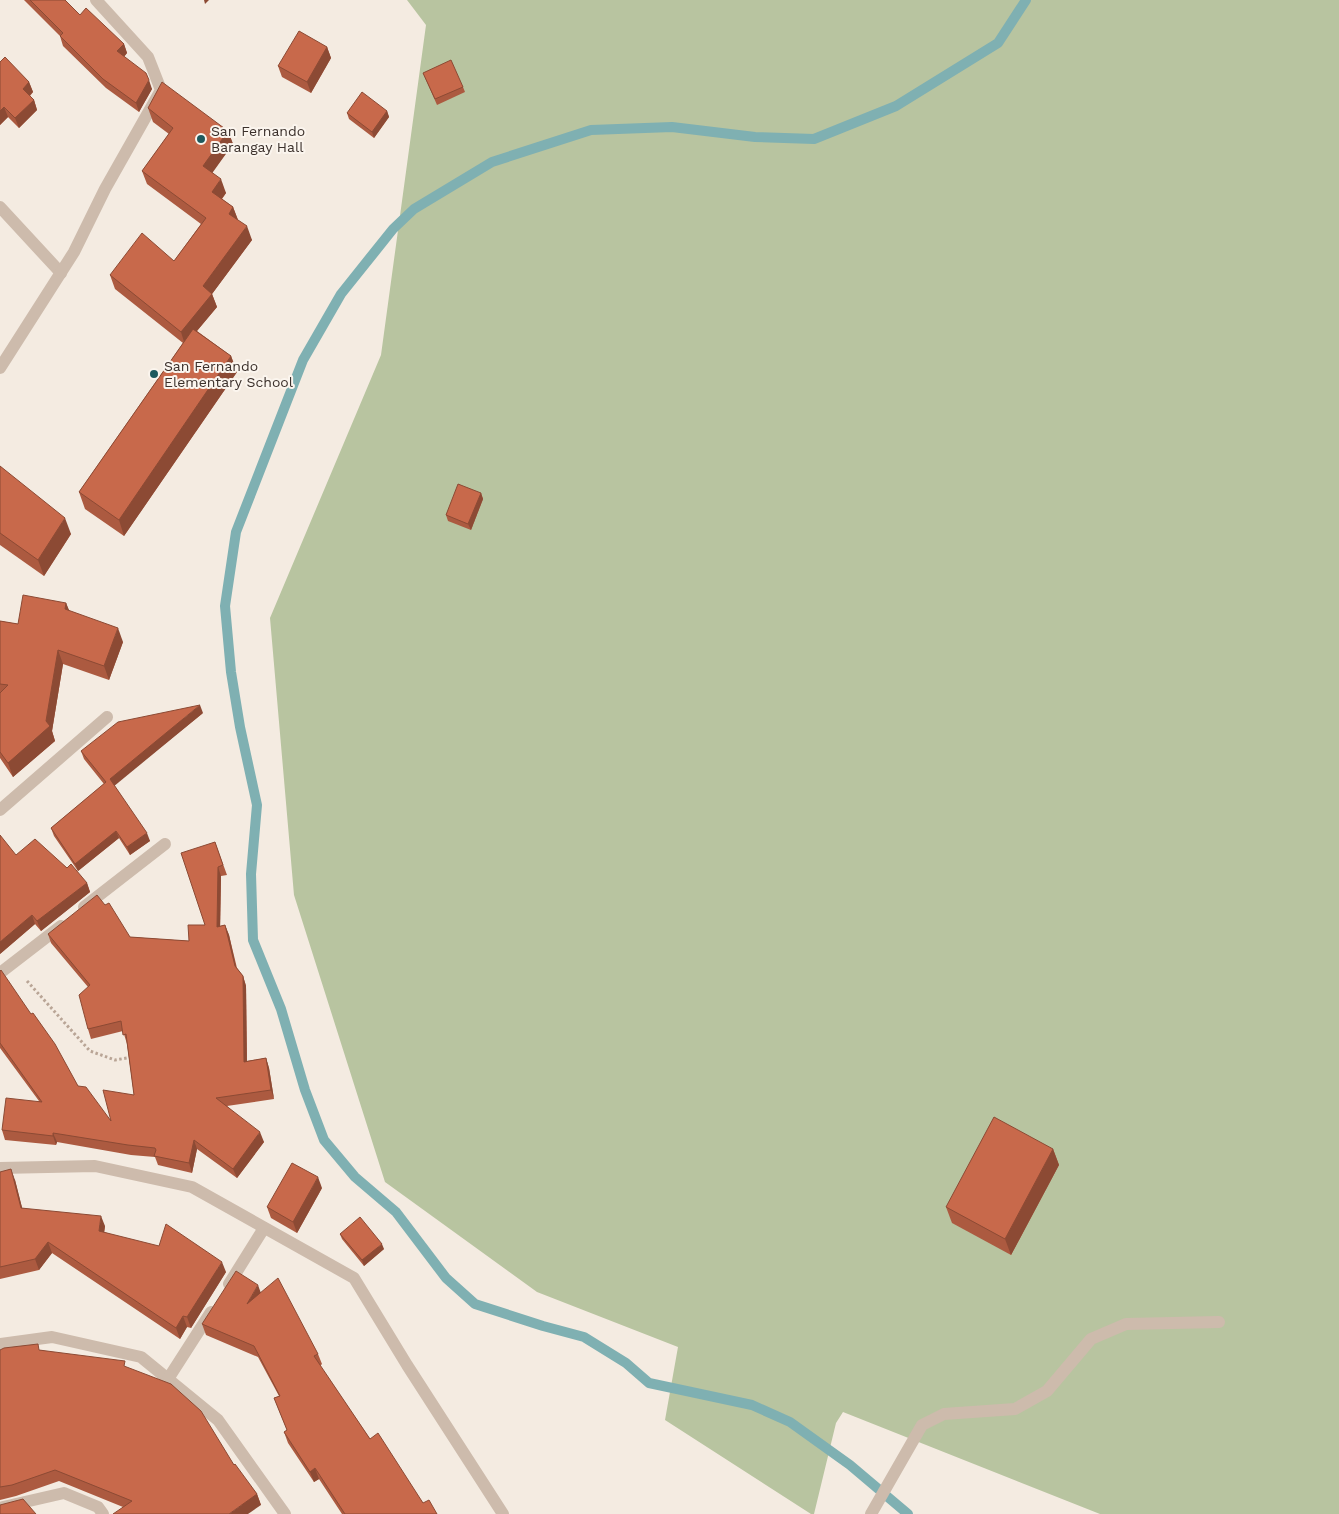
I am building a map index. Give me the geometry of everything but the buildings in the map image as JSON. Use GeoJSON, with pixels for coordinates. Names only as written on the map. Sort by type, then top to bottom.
{"type":"FeatureCollection","features":[{"type":"Feature","properties":{"kind":"street"},"geometry":{"type":"LineString","coordinates":[[0,368],[74,252],[105,189],[160,90],[148,57],[96,0]]}},
{"type":"Feature","properties":{"kind":"street"},"geometry":{"type":"LineString","coordinates":[[0,207],[61,273]]}},
{"type":"Feature","properties":{"kind":"street"},"geometry":{"type":"LineString","coordinates":[[0,810],[107,717]]}},
{"type":"Feature","properties":{"kind":"street"},"geometry":{"type":"LineString","coordinates":[[0,972],[165,844]]}},
{"type":"Feature","properties":{"kind":"street"},"geometry":{"type":"LineString","coordinates":[[0,1168],[95,1166],[192,1187],[354,1278],[407,1365],[503,1514]]}},
{"type":"Feature","properties":{"kind":"street"},"geometry":{"type":"LineString","coordinates":[[168,1379],[264,1228]]}},
{"type":"Feature","properties":{"kind":"street"},"geometry":{"type":"LineString","coordinates":[[871,1514],[922,1425],[944,1414],[1014,1409],[1048,1391],[1091,1338],[1126,1324],[1220,1322]]}},
{"type":"Feature","properties":{"kind":"street"},"geometry":{"type":"LineString","coordinates":[[0,1344],[52,1337],[141,1357],[218,1420],[285,1514]]}},
{"type":"Feature","properties":{"kind":"street"},"geometry":{"type":"LineString","coordinates":[[0,1509],[64,1493],[98,1507],[102,1514]]}},
{"type":"Feature","properties":{"kind":"path"},"geometry":{"type":"LineString","coordinates":[[12,964],[90,1051],[115,1060],[133,1057]]}},
{"type":"Feature","properties":{"kind":"green space"},"geometry":{"type":"Polygon","coordinates":[[[407,0],[1339,0],[1339,1514],[1100,1514],[843,1412],[836,1423],[814,1514],[811,1514],[665,1420],[678,1347],[537,1292],[385,1182],[294,895],[270,618],[381,355],[426,25],[407,0]]]}},
{"type":"Feature","properties":{"kind":"waterway"},"geometry":{"type":"LineString","coordinates":[[908,1514],[850,1465],[790,1422],[752,1405],[649,1383],[626,1363],[584,1337],[475,1304],[446,1278],[396,1212],[355,1177],[324,1140],[305,1090],[281,1009],[253,940],[251,874],[257,805],[240,727],[231,672],[225,606],[236,532],[303,360],[341,294],[393,229],[414,209],[492,162],[591,130],[672,127],[755,137],[814,139],[896,106],[998,43],[1026,0]]}},
{"type":"Feature","properties":{"kind":"place","name":"San Fernando Barangay Hall"},"geometry":{"type":"Point","coordinates":[201,139]}},
{"type":"Feature","properties":{"kind":"place","name":"San Fernando Elementary School"},"geometry":{"type":"Point","coordinates":[154,374]}}]}
